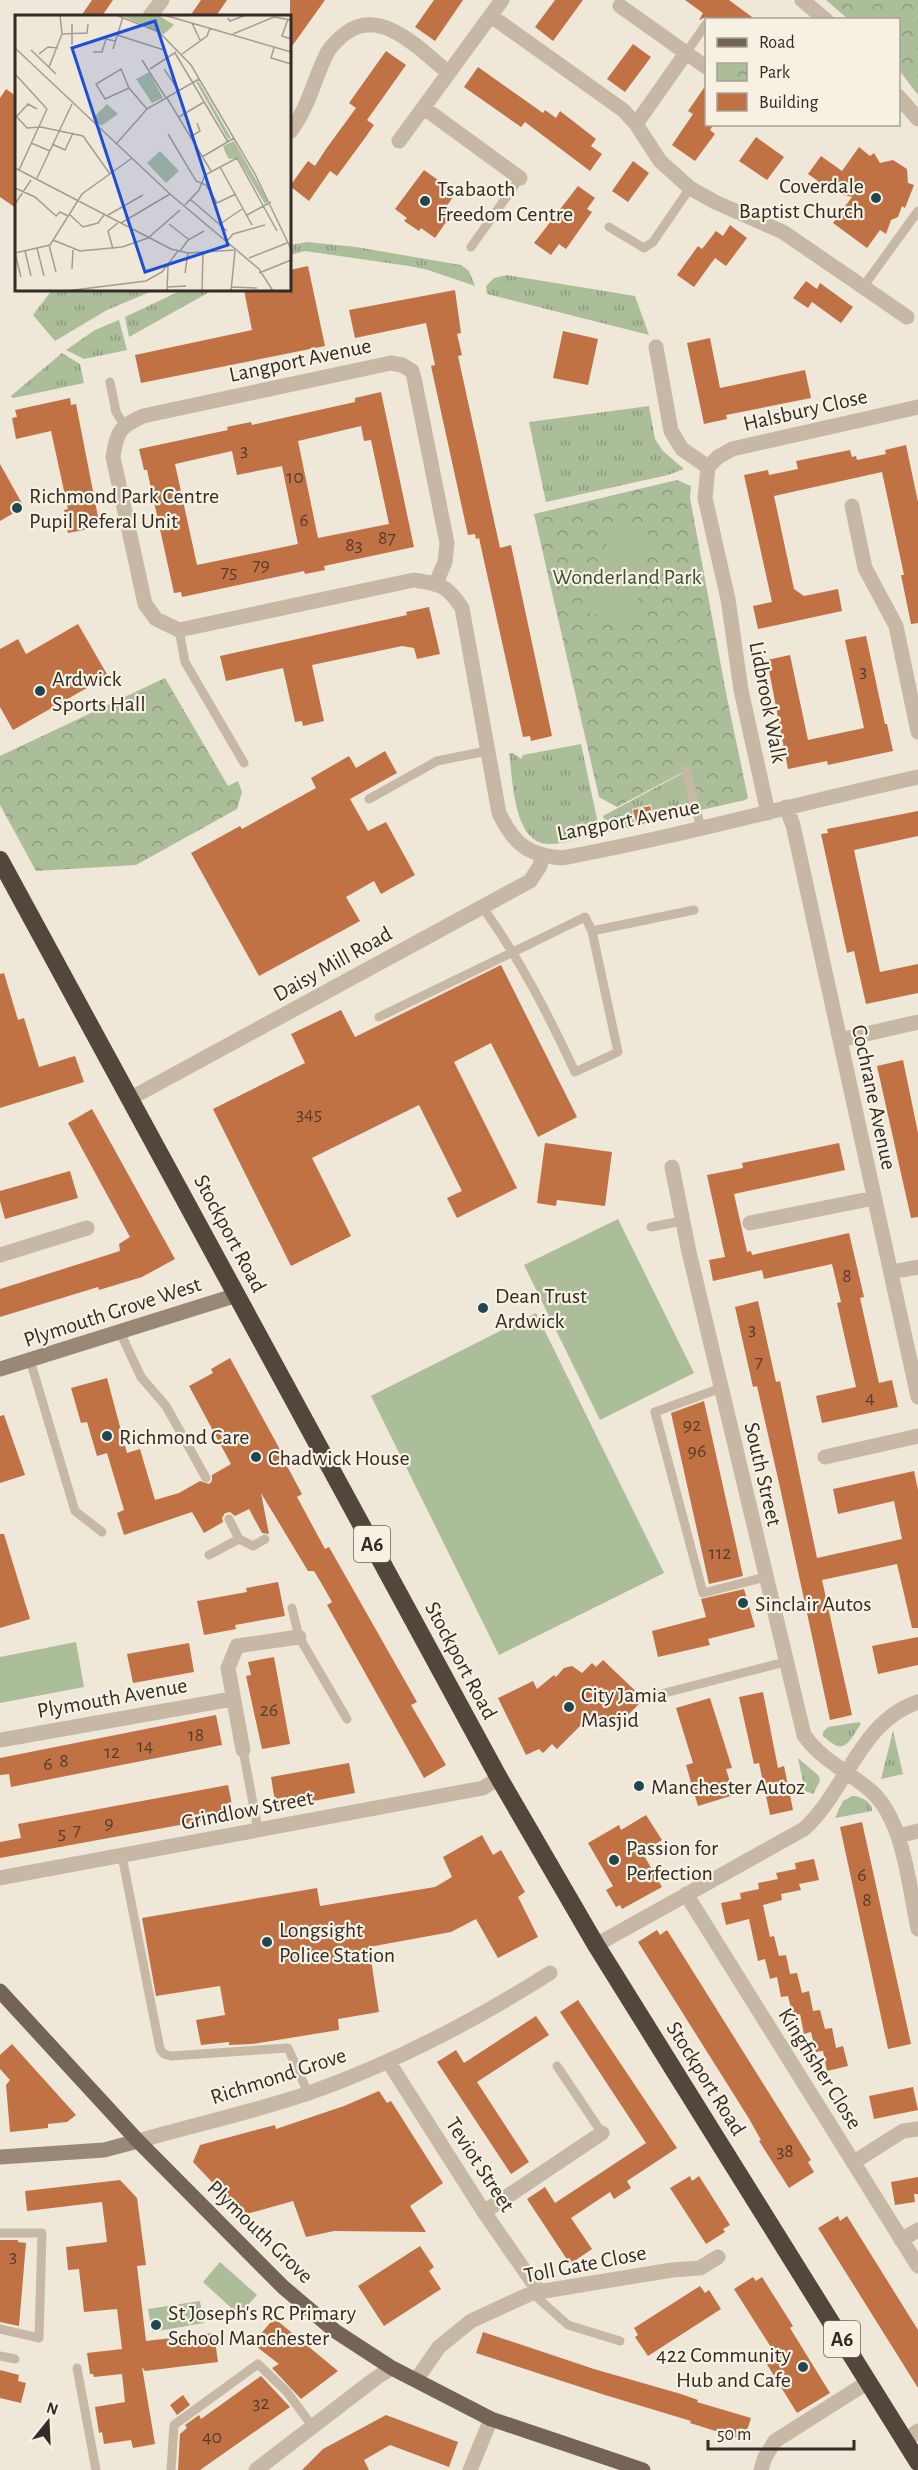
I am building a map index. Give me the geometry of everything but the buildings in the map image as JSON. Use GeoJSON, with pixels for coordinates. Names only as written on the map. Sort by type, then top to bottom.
{"type":"FeatureCollection","features":[{"type":"Feature","properties":{"kind":"highway","name":"Stockport Road"},"geometry":{"type":"LineString","coordinates":[[0,860],[499,1778],[596,1945],[868,2382],[911,2436],[918,2462]]}},
{"type":"Feature","properties":{"kind":"main road","name":"Plymouth Grove"},"geometry":{"type":"LineString","coordinates":[[0,1991],[138,2141],[283,2287],[335,2331],[392,2368],[491,2419],[643,2470]]}},
{"type":"Feature","properties":{"kind":"street"},"geometry":{"type":"LineString","coordinates":[[151,15],[162,0]]}},
{"type":"Feature","properties":{"kind":"street"},"geometry":{"type":"LineString","coordinates":[[399,141],[502,0]]}},
{"type":"Feature","properties":{"kind":"street"},"geometry":{"type":"LineString","coordinates":[[802,0],[824,18]]}},
{"type":"Feature","properties":{"kind":"street"},"geometry":{"type":"LineString","coordinates":[[620,6],[705,67]]}},
{"type":"Feature","properties":{"kind":"street"},"geometry":{"type":"LineString","coordinates":[[490,16],[623,110],[636,124],[660,160],[690,188],[715,202],[783,232],[907,317]]}},
{"type":"Feature","properties":{"kind":"street"},"geometry":{"type":"LineString","coordinates":[[291,131],[299,120],[328,51],[340,37],[351,29],[367,24],[381,25],[396,32],[449,73]]}},
{"type":"Feature","properties":{"kind":"street"},"geometry":{"type":"LineString","coordinates":[[636,124],[686,53]]}},
{"type":"Feature","properties":{"kind":"street"},"geometry":{"type":"LineString","coordinates":[[900,98],[918,119]]}},
{"type":"Feature","properties":{"kind":"street"},"geometry":{"type":"LineString","coordinates":[[424,108],[520,178]]}},
{"type":"Feature","properties":{"kind":"street"},"geometry":{"type":"LineString","coordinates":[[656,347],[671,431],[682,449],[708,467]]}},
{"type":"Feature","properties":{"kind":"street","name":"Langport Avenue"},"geometry":{"type":"LineString","coordinates":[[124,424],[143,416],[390,363],[402,365],[412,371],[447,543],[445,562],[436,583],[452,592],[462,608],[499,813],[507,829],[524,849],[542,856],[562,858],[768,813],[918,777]]}},
{"type":"Feature","properties":{"kind":"street","name":"Halsbury Close"},"geometry":{"type":"LineString","coordinates":[[708,467],[718,457],[732,449],[918,406]]}},
{"type":"Feature","properties":{"kind":"street"},"geometry":{"type":"LineString","coordinates":[[124,424],[116,440],[113,456],[145,604],[156,619],[179,630],[414,580],[436,583]]}},
{"type":"Feature","properties":{"kind":"street","name":"Lidbrook Walk"},"geometry":{"type":"LineString","coordinates":[[708,467],[705,498],[728,599],[741,690],[768,813]]}},
{"type":"Feature","properties":{"kind":"street"},"geometry":{"type":"LineString","coordinates":[[852,506],[865,568],[896,626],[918,732]]}},
{"type":"Feature","properties":{"kind":"street","name":"Cochrane Avenue"},"geometry":{"type":"LineString","coordinates":[[786,807],[792,825],[918,1397]]}},
{"type":"Feature","properties":{"kind":"street","name":"Daisy Mill Road"},"geometry":{"type":"LineString","coordinates":[[131,1098],[530,881],[540,866],[542,856]]}},
{"type":"Feature","properties":{"kind":"street"},"geometry":{"type":"LineString","coordinates":[[840,1040],[918,1022]]}},
{"type":"Feature","properties":{"kind":"street","name":"South Street"},"geometry":{"type":"LineString","coordinates":[[672,1167],[682,1221],[804,1735],[812,1747],[847,1772],[885,1806],[898,1836],[918,1929]]}},
{"type":"Feature","properties":{"kind":"street"},"geometry":{"type":"LineString","coordinates":[[750,1223],[874,1198]]}},
{"type":"Feature","properties":{"kind":"street"},"geometry":{"type":"LineString","coordinates":[[0,1255],[87,1228]]}},
{"type":"Feature","properties":{"kind":"street"},"geometry":{"type":"LineString","coordinates":[[891,1272],[918,1267]]}},
{"type":"Feature","properties":{"kind":"street","name":"Plymouth Grove West"},"geometry":{"type":"LineString","coordinates":[[0,1370],[237,1295]]}},
{"type":"Feature","properties":{"kind":"street"},"geometry":{"type":"LineString","coordinates":[[825,1457],[918,1436]]}},
{"type":"Feature","properties":{"kind":"street"},"geometry":{"type":"LineString","coordinates":[[243,1750],[228,1668],[237,1646],[299,1637]]}},
{"type":"Feature","properties":{"kind":"street","name":"Plymouth Avenue"},"geometry":{"type":"LineString","coordinates":[[0,1740],[232,1699]]}},
{"type":"Feature","properties":{"kind":"street"},"geometry":{"type":"LineString","coordinates":[[596,1945],[804,1829],[817,1817],[873,1732],[888,1718],[918,1702]]}},
{"type":"Feature","properties":{"kind":"street","name":"Grindlow Street"},"geometry":{"type":"LineString","coordinates":[[0,1878],[483,1788],[499,1778]]}},
{"type":"Feature","properties":{"kind":"street"},"geometry":{"type":"LineString","coordinates":[[898,1836],[918,1831]]}},
{"type":"Feature","properties":{"kind":"street","name":"Kingfisher Close"},"geometry":{"type":"LineString","coordinates":[[686,1894],[918,2266]]}},
{"type":"Feature","properties":{"kind":"street","name":"Richmond Grove"},"geometry":{"type":"LineString","coordinates":[[0,2157],[104,2150],[308,2093],[388,2061],[450,2031],[550,1973]]}},
{"type":"Feature","properties":{"kind":"street","name":"Teviot Street"},"geometry":{"type":"LineString","coordinates":[[388,2061],[535,2292]]}},
{"type":"Feature","properties":{"kind":"street"},"geometry":{"type":"LineString","coordinates":[[854,2162],[903,2131],[918,2129]]}},
{"type":"Feature","properties":{"kind":"street"},"geometry":{"type":"LineString","coordinates":[[484,2212],[602,2133]]}},
{"type":"Feature","properties":{"kind":"street"},"geometry":{"type":"LineString","coordinates":[[902,2240],[918,2230]]}},
{"type":"Feature","properties":{"kind":"street","name":"Toll Gate Close"},"geometry":{"type":"LineString","coordinates":[[416,2380],[439,2347],[471,2321],[535,2292],[672,2270],[700,2268],[718,2257]]}},
{"type":"Feature","properties":{"kind":"street"},"geometry":{"type":"LineString","coordinates":[[256,2470],[392,2368]]}},
{"type":"Feature","properties":{"kind":"street"},"geometry":{"type":"LineString","coordinates":[[761,2470],[765,2457],[775,2441],[868,2382]]}},
{"type":"Feature","properties":{"kind":"street"},"geometry":{"type":"LineString","coordinates":[[470,2470],[491,2419]]}},
{"type":"Feature","properties":{"kind":"lane"},"geometry":{"type":"LineString","coordinates":[[686,53],[705,25]]}},
{"type":"Feature","properties":{"kind":"lane"},"geometry":{"type":"LineString","coordinates":[[471,247],[520,178]]}},
{"type":"Feature","properties":{"kind":"lane"},"geometry":{"type":"LineString","coordinates":[[609,226],[644,248],[653,242],[690,188]]}},
{"type":"Feature","properties":{"kind":"lane"},"geometry":{"type":"LineString","coordinates":[[864,287],[918,211]]}},
{"type":"Feature","properties":{"kind":"lane"},"geometry":{"type":"LineString","coordinates":[[110,382],[116,412],[124,424]]}},
{"type":"Feature","properties":{"kind":"lane"},"geometry":{"type":"LineString","coordinates":[[179,630],[185,662],[244,764]]}},
{"type":"Feature","properties":{"kind":"lane"},"geometry":{"type":"LineString","coordinates":[[369,800],[437,761],[487,751]]}},
{"type":"Feature","properties":{"kind":"lane"},"geometry":{"type":"LineString","coordinates":[[686,770],[701,828]]}},
{"type":"Feature","properties":{"kind":"lane"},"geometry":{"type":"LineString","coordinates":[[379,1017],[514,952],[585,917],[592,931],[618,1052],[575,1072],[536,990],[514,952],[483,908]]}},
{"type":"Feature","properties":{"kind":"lane"},"geometry":{"type":"LineString","coordinates":[[592,931],[694,910]]}},
{"type":"Feature","properties":{"kind":"lane"},"geometry":{"type":"LineString","coordinates":[[651,1227],[682,1221]]}},
{"type":"Feature","properties":{"kind":"lane"},"geometry":{"type":"LineString","coordinates":[[120,1332],[141,1377],[166,1406],[206,1478]]}},
{"type":"Feature","properties":{"kind":"lane"},"geometry":{"type":"LineString","coordinates":[[30,1360],[75,1511],[102,1532]]}},
{"type":"Feature","properties":{"kind":"lane"},"geometry":{"type":"LineString","coordinates":[[721,1388],[655,1412],[704,1593],[765,1577]]}},
{"type":"Feature","properties":{"kind":"lane"},"geometry":{"type":"LineString","coordinates":[[229,1519],[239,1539],[253,1546],[265,1539]]}},
{"type":"Feature","properties":{"kind":"lane"},"geometry":{"type":"LineString","coordinates":[[209,1555],[239,1539]]}},
{"type":"Feature","properties":{"kind":"lane"},"geometry":{"type":"LineString","coordinates":[[292,1608],[299,1637],[347,1719]]}},
{"type":"Feature","properties":{"kind":"lane"},"geometry":{"type":"LineString","coordinates":[[657,1695],[785,1662]]}},
{"type":"Feature","properties":{"kind":"lane"},"geometry":{"type":"LineString","coordinates":[[243,1750],[258,1830]]}},
{"type":"Feature","properties":{"kind":"lane"},"geometry":{"type":"LineString","coordinates":[[122,1856],[160,2049],[164,2054],[171,2056],[288,2048],[308,2093]]}},
{"type":"Feature","properties":{"kind":"lane"},"geometry":{"type":"LineString","coordinates":[[557,2066],[602,2133]]}},
{"type":"Feature","properties":{"kind":"lane"},"geometry":{"type":"LineString","coordinates":[[0,2233],[42,2233],[39,2337],[0,2330]]}},
{"type":"Feature","properties":{"kind":"lane"},"geometry":{"type":"LineString","coordinates":[[535,2292],[568,2325],[620,2341]]}},
{"type":"Feature","properties":{"kind":"lane"},"geometry":{"type":"LineString","coordinates":[[0,2356],[15,2359]]}},
{"type":"Feature","properties":{"kind":"lane"},"geometry":{"type":"LineString","coordinates":[[171,2470],[174,2425],[258,2364],[287,2392],[313,2427]]}},
{"type":"Feature","properties":{"kind":"lane"},"geometry":{"type":"LineString","coordinates":[[77,2368],[96,2470]]}},
{"type":"Feature","properties":{"kind":"green space"},"geometry":{"type":"Polygon","coordinates":[[[826,0],[918,0],[918,95],[900,71],[900,18],[847,18],[826,0]]]}},
{"type":"Feature","properties":{"kind":"green space"},"geometry":{"type":"Polygon","coordinates":[[[307,242],[356,247],[461,265],[469,271],[475,286],[409,266],[305,251],[291,255],[291,245],[307,242]]]}},
{"type":"Feature","properties":{"kind":"green space"},"geometry":{"type":"Polygon","coordinates":[[[507,275],[635,296],[649,335],[487,294],[486,286],[494,278],[507,275]]]}},
{"type":"Feature","properties":{"kind":"green space"},"geometry":{"type":"Polygon","coordinates":[[[51,291],[153,291],[107,310],[55,341],[33,315],[51,291]]]}},
{"type":"Feature","properties":{"kind":"green space"},"geometry":{"type":"Polygon","coordinates":[[[180,291],[211,291],[129,337],[125,317],[180,291]]]}},
{"type":"Feature","properties":{"kind":"green space"},"geometry":{"type":"Polygon","coordinates":[[[119,320],[127,350],[84,359],[66,350],[95,330],[119,320]]]}},
{"type":"Feature","properties":{"kind":"green space"},"geometry":{"type":"Polygon","coordinates":[[[62,353],[80,364],[84,383],[13,398],[11,396],[62,353]]]}},
{"type":"Feature","properties":{"kind":"green space"},"geometry":{"type":"Polygon","coordinates":[[[649,406],[655,439],[663,451],[684,469],[668,475],[546,502],[529,422],[649,406]]]}},
{"type":"Feature","properties":{"kind":"green space","name":"Wonderland Park"},"geometry":{"type":"Polygon","coordinates":[[[677,480],[691,486],[690,498],[748,798],[701,810],[689,769],[617,807],[599,797],[534,514],[677,480]]]}},
{"type":"Feature","properties":{"kind":"green space"},"geometry":{"type":"Polygon","coordinates":[[[611,526],[653,536],[632,623],[590,613],[611,526]]]}},
{"type":"Feature","properties":{"kind":"green space"},"geometry":{"type":"Polygon","coordinates":[[[165,678],[228,786],[238,781],[242,792],[237,809],[136,865],[36,871],[0,805],[0,756],[165,678]]]}},
{"type":"Feature","properties":{"kind":"green space"},"geometry":{"type":"Polygon","coordinates":[[[581,744],[600,833],[556,844],[538,841],[529,834],[517,809],[509,753],[521,759],[523,755],[581,744]]]}},
{"type":"Feature","properties":{"kind":"green space"},"geometry":{"type":"Polygon","coordinates":[[[683,773],[692,813],[655,821],[651,804],[632,809],[635,826],[607,832],[603,816],[683,773]]]}},
{"type":"Feature","properties":{"kind":"green space"},"geometry":{"type":"Polygon","coordinates":[[[618,1219],[694,1373],[600,1420],[524,1265],[618,1219]]]}},
{"type":"Feature","properties":{"kind":"green space"},"geometry":{"type":"Polygon","coordinates":[[[536,1313],[664,1573],[499,1655],[371,1396],[536,1313]]]}},
{"type":"Feature","properties":{"kind":"green space"},"geometry":{"type":"Polygon","coordinates":[[[76,1642],[84,1687],[0,1703],[0,1657],[76,1642]]]}},
{"type":"Feature","properties":{"kind":"green space"},"geometry":{"type":"Polygon","coordinates":[[[859,1722],[861,1724],[845,1745],[836,1745],[823,1736],[823,1732],[828,1727],[859,1722]]]}},
{"type":"Feature","properties":{"kind":"green space"},"geometry":{"type":"Polygon","coordinates":[[[893,1731],[903,1774],[881,1779],[893,1731]]]}},
{"type":"Feature","properties":{"kind":"green space"},"geometry":{"type":"Polygon","coordinates":[[[798,1758],[819,1776],[820,1781],[813,1794],[805,1791],[798,1758]]]}},
{"type":"Feature","properties":{"kind":"green space"},"geometry":{"type":"Polygon","coordinates":[[[852,1796],[865,1800],[872,1811],[835,1818],[843,1801],[852,1796]]]}},
{"type":"Feature","properties":{"kind":"green space"},"geometry":{"type":"Polygon","coordinates":[[[220,2262],[257,2295],[239,2315],[203,2282],[220,2262]]]}},
{"type":"Feature","properties":{"kind":"green space"},"geometry":{"type":"Polygon","coordinates":[[[200,2301],[204,2323],[152,2332],[148,2309],[200,2301]]]}},
{"type":"Feature","properties":{"kind":"place","name":"Coverdale Baptist Church"},"geometry":{"type":"Point","coordinates":[876,198]}},
{"type":"Feature","properties":{"kind":"place","name":"Tsabaoth Freedom Centre"},"geometry":{"type":"Point","coordinates":[425,201]}},
{"type":"Feature","properties":{"kind":"place","name":"Richmond Park Centre Pupil Referal Unit"},"geometry":{"type":"Point","coordinates":[17,508]}},
{"type":"Feature","properties":{"kind":"place","name":"Ardwick Sports Hall"},"geometry":{"type":"Point","coordinates":[40,691]}},
{"type":"Feature","properties":{"kind":"place","name":"Dean Trust Ardwick"},"geometry":{"type":"Point","coordinates":[483,1308]}},
{"type":"Feature","properties":{"kind":"place","name":"Richmond Care"},"geometry":{"type":"Point","coordinates":[107,1436]}},
{"type":"Feature","properties":{"kind":"place","name":"Chadwick House"},"geometry":{"type":"Point","coordinates":[256,1457]}},
{"type":"Feature","properties":{"kind":"place","name":"Sinclair Autos"},"geometry":{"type":"Point","coordinates":[743,1603]}},
{"type":"Feature","properties":{"kind":"place","name":"City Jamia Masjid"},"geometry":{"type":"Point","coordinates":[569,1707]}},
{"type":"Feature","properties":{"kind":"place","name":"Manchester Autoz"},"geometry":{"type":"Point","coordinates":[639,1786]}},
{"type":"Feature","properties":{"kind":"place","name":"Passion for Perfection"},"geometry":{"type":"Point","coordinates":[614,1860]}},
{"type":"Feature","properties":{"kind":"place","name":"Longsight Police Station"},"geometry":{"type":"Point","coordinates":[267,1942]}},
{"type":"Feature","properties":{"kind":"place","name":"St Joseph's RC Primary School Manchester"},"geometry":{"type":"Point","coordinates":[156,2325]}},
{"type":"Feature","properties":{"kind":"place","name":"422 Community Hub and Cafe"},"geometry":{"type":"Point","coordinates":[803,2367]}}]}
